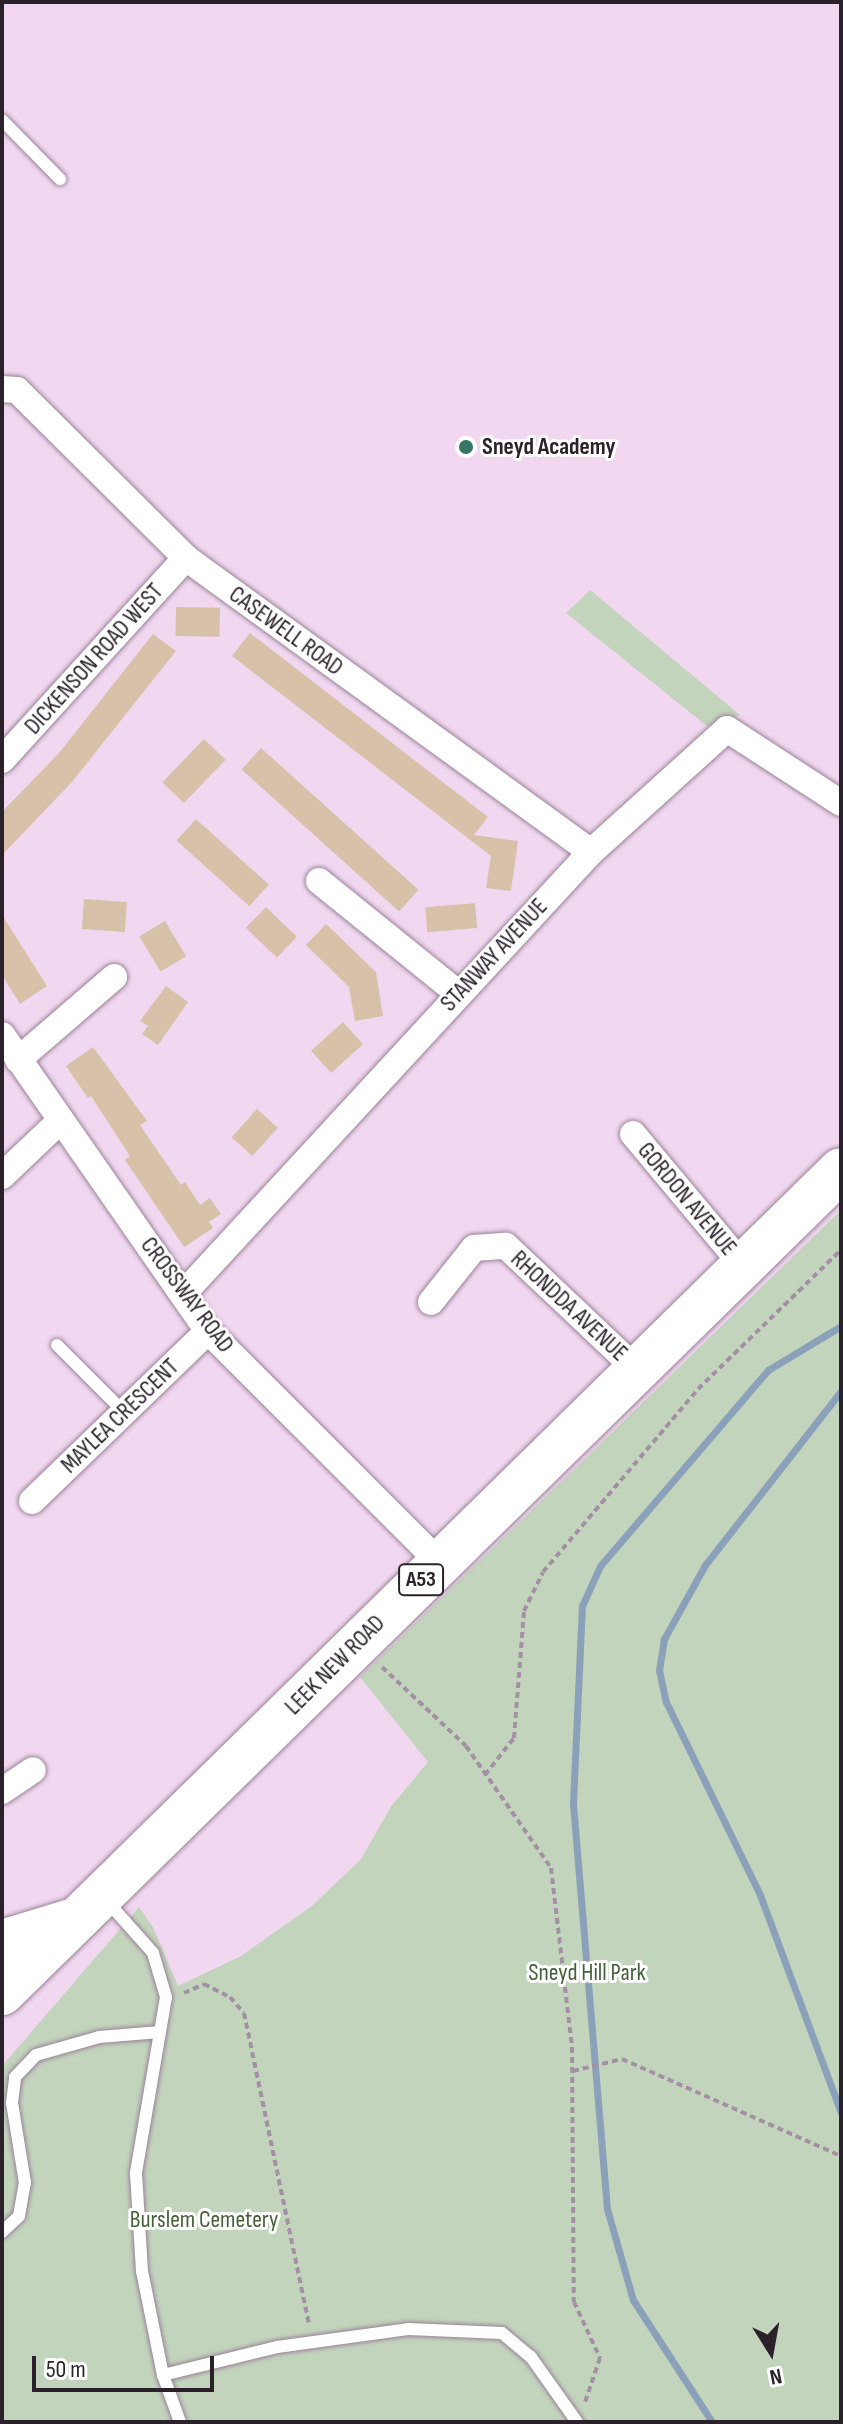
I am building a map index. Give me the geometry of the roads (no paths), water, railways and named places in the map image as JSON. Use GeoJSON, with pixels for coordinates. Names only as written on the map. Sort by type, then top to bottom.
{"type":"FeatureCollection","features":[{"type":"Feature","properties":{"kind":"highway","name":"LEEK NEW ROAD"},"geometry":{"type":"LineString","coordinates":[[2,1993],[741,1263],[841,1170]]}},
{"type":"Feature","properties":{"kind":"highway"},"geometry":{"type":"LineString","coordinates":[[2,1942],[88,1908]]}},
{"type":"Feature","properties":{"kind":"street","name":"CASEWELL ROAD"},"geometry":{"type":"LineString","coordinates":[[2,389],[17,390],[186,558],[591,852]]}},
{"type":"Feature","properties":{"kind":"street","name":"DICKENSON ROAD WEST"},"geometry":{"type":"LineString","coordinates":[[2,760],[186,558]]}},
{"type":"Feature","properties":{"kind":"street","name":"STANWAY AVENUE"},"geometry":{"type":"LineString","coordinates":[[183,1294],[591,852],[727,729],[841,803]]}},
{"type":"Feature","properties":{"kind":"street"},"geometry":{"type":"LineString","coordinates":[[319,881],[458,993]]}},
{"type":"Feature","properties":{"kind":"street"},"geometry":{"type":"LineString","coordinates":[[18,1060],[114,977]]}},
{"type":"Feature","properties":{"kind":"street","name":"CROSSWAY ROAD"},"geometry":{"type":"LineString","coordinates":[[2,1035],[208,1331],[439,1562]]}},
{"type":"Feature","properties":{"kind":"street"},"geometry":{"type":"LineString","coordinates":[[2,1176],[60,1121]]}},
{"type":"Feature","properties":{"kind":"street","name":"GORDON AVENUE"},"geometry":{"type":"LineString","coordinates":[[633,1134],[741,1263]]}},
{"type":"Feature","properties":{"kind":"street","name":"RHONDDA AVENUE"},"geometry":{"type":"LineString","coordinates":[[431,1302],[474,1248],[506,1246],[636,1369]]}},
{"type":"Feature","properties":{"kind":"street","name":"MAYLEA CRESCENT"},"geometry":{"type":"LineString","coordinates":[[32,1501],[208,1331]]}},
{"type":"Feature","properties":{"kind":"street"},"geometry":{"type":"LineString","coordinates":[[2,1791],[33,1770]]}},
{"type":"Feature","properties":{"kind":"lane"},"geometry":{"type":"LineString","coordinates":[[2,120],[60,179]]}},
{"type":"Feature","properties":{"kind":"lane"},"geometry":{"type":"LineString","coordinates":[[57,1345],[124,1412]]}},
{"type":"Feature","properties":{"kind":"lane"},"geometry":{"type":"LineString","coordinates":[[88,1908],[153,1953],[166,1997],[136,2173],[142,2271],[163,2375],[180,2422]]}},
{"type":"Feature","properties":{"kind":"lane"},"geometry":{"type":"LineString","coordinates":[[2,2232],[19,2216],[25,2183],[12,2103],[15,2077],[36,2055],[99,2037],[160,2032]]}},
{"type":"Feature","properties":{"kind":"lane"},"geometry":{"type":"LineString","coordinates":[[163,2375],[321,2341],[408,2329],[502,2333],[531,2357],[577,2422]]}},
{"type":"Feature","properties":{"kind":"waterway"},"geometry":{"type":"LineString","coordinates":[[712,2422],[633,2300],[607,2209],[573,1803],[582,1606],[600,1566],[768,1370],[841,1326]]}},
{"type":"Feature","properties":{"kind":"waterway"},"geometry":{"type":"LineString","coordinates":[[841,1391],[705,1565],[664,1639],[659,1670],[666,1702],[760,1895],[841,2113]]}},
{"type":"Feature","properties":{"kind":"place","name":"Sneyd Academy"},"geometry":{"type":"Point","coordinates":[466,447]}},
{"type":"Feature","properties":{"kind":"park label","name":"Sneyd Hill Park"},"geometry":{"type":"Point","coordinates":[587,1973]}},
{"type":"Feature","properties":{"kind":"park label","name":"Burslem Cemetery"},"geometry":{"type":"Point","coordinates":[204,2220]}}]}
